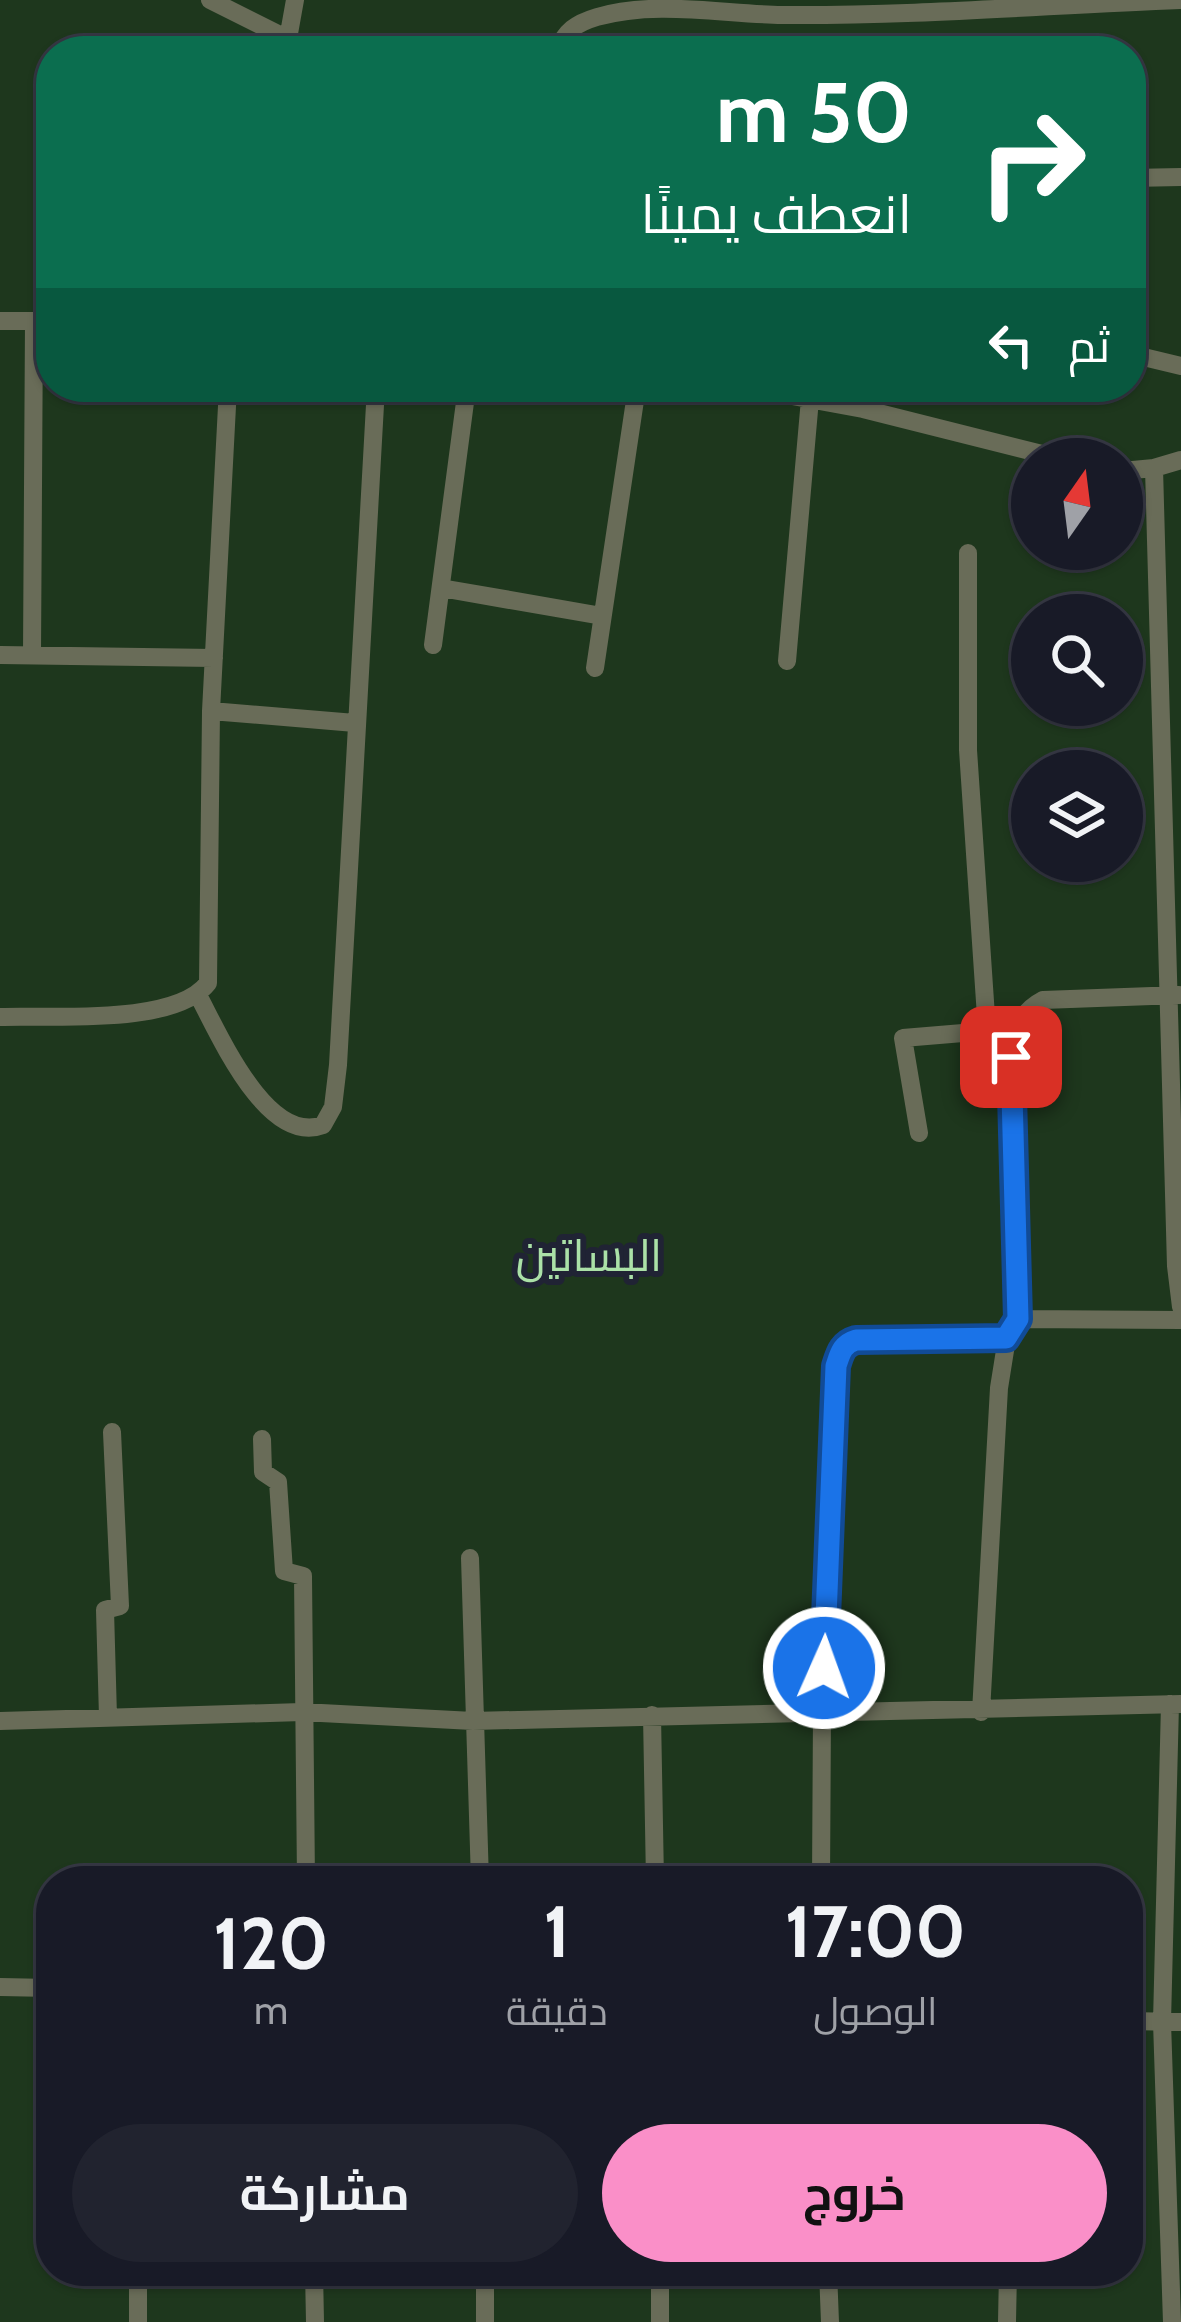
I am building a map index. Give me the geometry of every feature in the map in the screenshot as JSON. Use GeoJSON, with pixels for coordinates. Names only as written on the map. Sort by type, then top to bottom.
{"type":"FeatureCollection","features":[{"type":"Feature","properties":{"kind":"lane"},"geometry":{"type":"LineString","coordinates":[[210,0],[282,36]]}},
{"type":"Feature","properties":{"kind":"lane"},"geometry":{"type":"LineString","coordinates":[[289,36],[295,0]]}},
{"type":"Feature","properties":{"kind":"lane"},"geometry":{"type":"LineString","coordinates":[[564,36],[576,25],[601,16],[646,10],[784,15],[1180,0]]}},
{"type":"Feature","properties":{"kind":"lane"},"geometry":{"type":"LineString","coordinates":[[1146,178],[1181,177]]}},
{"type":"Feature","properties":{"kind":"lane"},"geometry":{"type":"LineString","coordinates":[[0,321],[36,321]]}},
{"type":"Feature","properties":{"kind":"lane"},"geometry":{"type":"LineString","coordinates":[[1146,358],[1181,366]]}},
{"type":"Feature","properties":{"kind":"lane"},"geometry":{"type":"LineString","coordinates":[[32,655],[40,402]]}},
{"type":"Feature","properties":{"kind":"lane"},"geometry":{"type":"LineString","coordinates":[[0,1017],[114,1014],[173,1006],[198,995],[208,983],[212,711],[228,402]]}},
{"type":"Feature","properties":{"kind":"lane"},"geometry":{"type":"LineString","coordinates":[[198,995],[238,1072],[276,1114],[297,1127],[323,1125],[333,1107],[338,1065],[375,402]]}},
{"type":"Feature","properties":{"kind":"lane"},"geometry":{"type":"LineString","coordinates":[[433,645],[465,402]]}},
{"type":"Feature","properties":{"kind":"lane"},"geometry":{"type":"LineString","coordinates":[[595,668],[635,402]]}},
{"type":"Feature","properties":{"kind":"lane"},"geometry":{"type":"LineString","coordinates":[[787,662],[810,402]]}},
{"type":"Feature","properties":{"kind":"lane"},"geometry":{"type":"LineString","coordinates":[[823,402],[1011,447]]}},
{"type":"Feature","properties":{"kind":"lane"},"geometry":{"type":"LineString","coordinates":[[1143,469],[1181,460]]}},
{"type":"Feature","properties":{"kind":"lane"},"geometry":{"type":"LineString","coordinates":[[1154,468],[1175,995],[1176,1266],[1181,1307]]}},
{"type":"Feature","properties":{"kind":"lane"},"geometry":{"type":"LineString","coordinates":[[968,553],[968,750],[987,1031]]}},
{"type":"Feature","properties":{"kind":"lane"},"geometry":{"type":"LineString","coordinates":[[441,588],[602,616]]}},
{"type":"Feature","properties":{"kind":"lane"},"geometry":{"type":"LineString","coordinates":[[0,655],[214,658]]}},
{"type":"Feature","properties":{"kind":"lane"},"geometry":{"type":"LineString","coordinates":[[212,711],[355,723]]}},
{"type":"Feature","properties":{"kind":"lane"},"geometry":{"type":"LineString","coordinates":[[981,1712],[999,1388],[1006,1338],[1018,1319],[1011,1057],[1019,1021],[1026,1009],[1054,997],[1175,995]]}},
{"type":"Feature","properties":{"kind":"lane"},"geometry":{"type":"LineString","coordinates":[[920,1133],[903,1038],[987,1031],[1019,1021]]}},
{"type":"Feature","properties":{"kind":"lane"},"geometry":{"type":"LineString","coordinates":[[1018,1319],[1181,1320]]}},
{"type":"Feature","properties":{"kind":"lane"},"geometry":{"type":"LineString","coordinates":[[821,1866],[822,1711],[836,1366],[841,1351],[856,1340],[1006,1338]]}},
{"type":"Feature","properties":{"kind":"lane"},"geometry":{"type":"LineString","coordinates":[[108,1717],[105,1610],[119,1606],[112,1432]]}},
{"type":"Feature","properties":{"kind":"lane"},"geometry":{"type":"LineString","coordinates":[[262,1439],[263,1472],[278,1482],[284,1571],[303,1576],[306,1866]]}},
{"type":"Feature","properties":{"kind":"lane"},"geometry":{"type":"LineString","coordinates":[[470,1558],[479,1866]]}},
{"type":"Feature","properties":{"kind":"lane"},"geometry":{"type":"LineString","coordinates":[[0,1721],[302,1712],[473,1721],[1176,1704],[1172,2322]]}},
{"type":"Feature","properties":{"kind":"lane"},"geometry":{"type":"LineString","coordinates":[[652,1715],[655,1866]]}},
{"type":"Feature","properties":{"kind":"lane"},"geometry":{"type":"LineString","coordinates":[[0,1987],[36,1988]]}},
{"type":"Feature","properties":{"kind":"lane"},"geometry":{"type":"LineString","coordinates":[[138,2286],[139,2322]]}},
{"type":"Feature","properties":{"kind":"lane"},"geometry":{"type":"LineString","coordinates":[[314,2286],[314,2322]]}},
{"type":"Feature","properties":{"kind":"lane"},"geometry":{"type":"LineString","coordinates":[[485,2286],[485,2322]]}},
{"type":"Feature","properties":{"kind":"lane"},"geometry":{"type":"LineString","coordinates":[[660,2286],[661,2322]]}},
{"type":"Feature","properties":{"kind":"lane"},"geometry":{"type":"LineString","coordinates":[[829,2286],[830,2322]]}},
{"type":"Feature","properties":{"kind":"lane"},"geometry":{"type":"LineString","coordinates":[[1007,2322],[1008,2286]]}},
{"type":"Feature","properties":{"kind":"green space","name":"البساتين"},"geometry":{"type":"Polygon","coordinates":[[[0,0],[1181,0],[1181,2322],[0,2322],[0,0]]]}},
{"type":"Feature","properties":{"kind":"route"},"geometry":{"type":"LineString","coordinates":[[824,1668],[836,1366],[841,1351],[856,1340],[1006,1338],[1018,1319],[1011,1057]]}}]}
